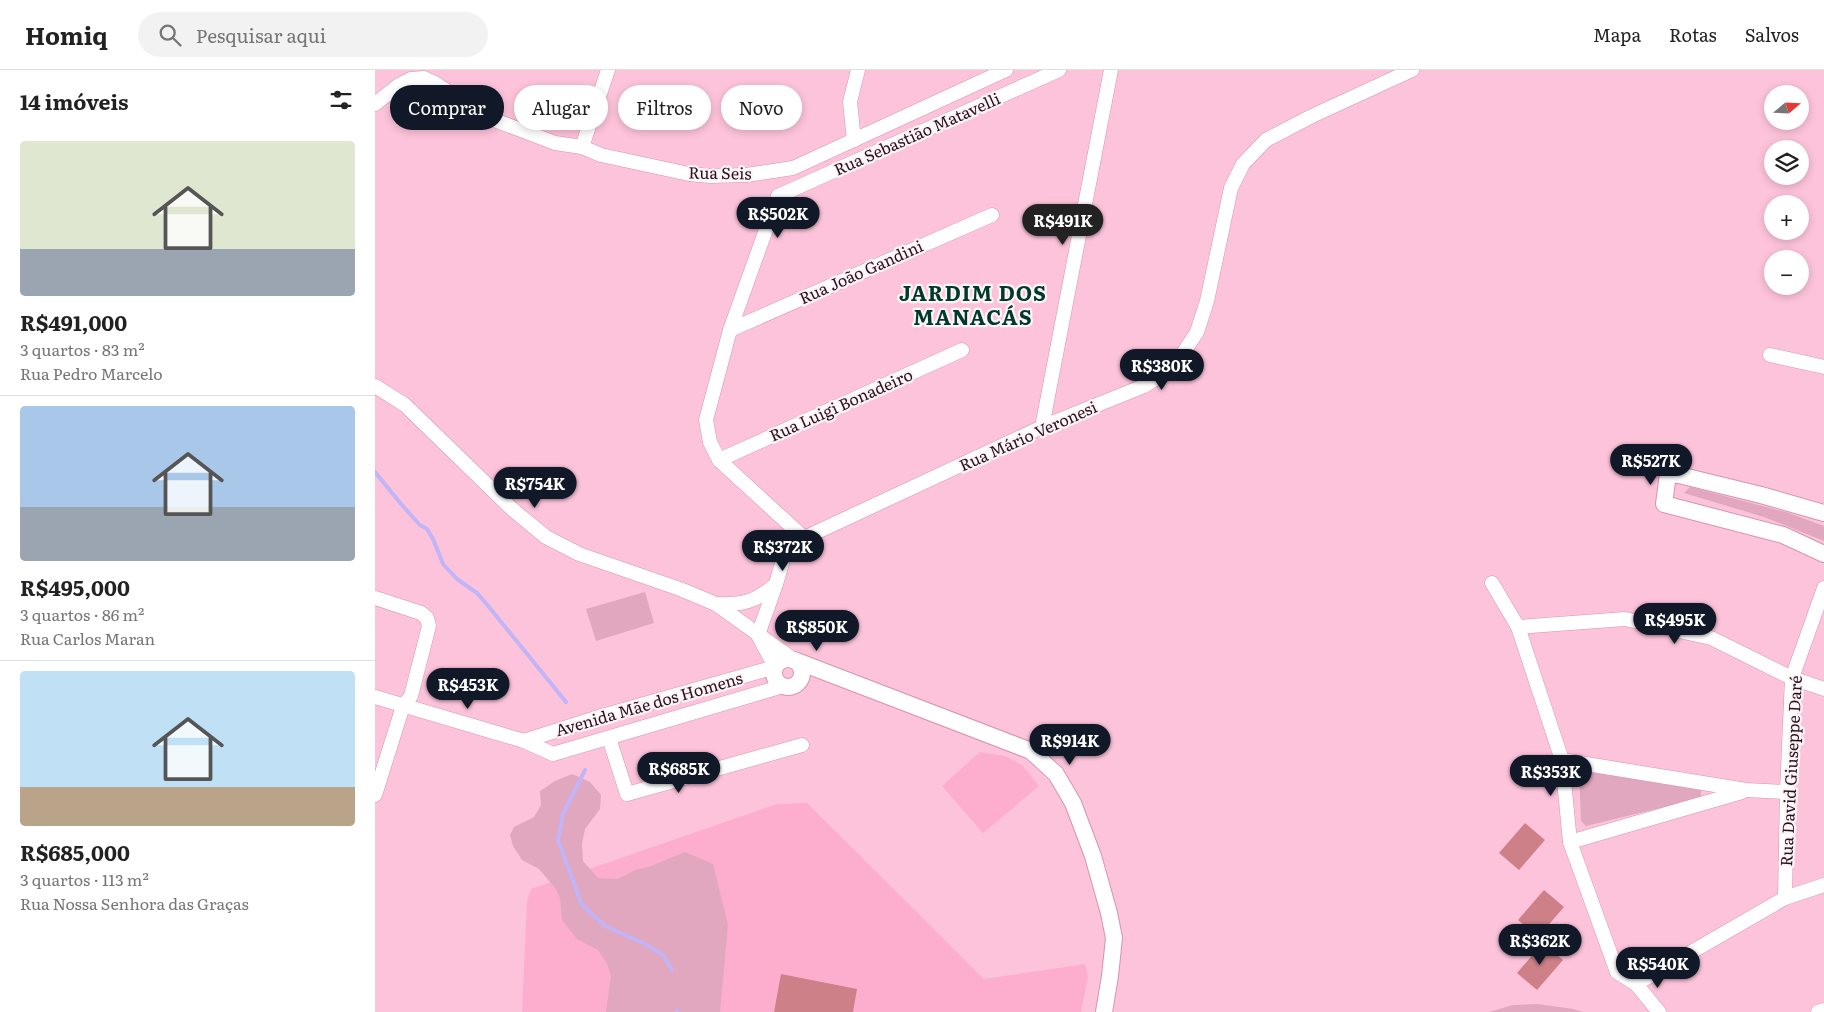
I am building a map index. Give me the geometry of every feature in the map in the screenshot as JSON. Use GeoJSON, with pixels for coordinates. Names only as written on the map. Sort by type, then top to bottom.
{"type":"FeatureCollection","features":[{"type":"Feature","properties":{"kind":"street"},"geometry":{"type":"LineString","coordinates":[[582,147],[608,70]]}},
{"type":"Feature","properties":{"kind":"street"},"geometry":{"type":"LineString","coordinates":[[855,140],[850,102],[858,70]]}},
{"type":"Feature","properties":{"kind":"street","name":"Rua Seis"},"geometry":{"type":"LineString","coordinates":[[375,104],[399,85],[411,79],[424,78],[435,83],[484,116],[555,143],[582,147],[601,155],[689,174],[729,176],[774,172],[793,168],[1006,70]]}},
{"type":"Feature","properties":{"kind":"street","name":"Rua Sebastião Matavelli"},"geometry":{"type":"LineString","coordinates":[[804,538],[719,460],[710,442],[706,420],[730,330],[778,196],[1059,70]]}},
{"type":"Feature","properties":{"kind":"street"},"geometry":{"type":"LineString","coordinates":[[1042,427],[1111,70]]}},
{"type":"Feature","properties":{"kind":"street","name":"Rua Mário Veronesi"},"geometry":{"type":"LineString","coordinates":[[759,635],[787,546],[1042,427],[1145,386],[1180,358],[1197,332],[1207,301],[1231,188],[1243,164],[1266,140],[1312,116],[1412,70]]}},
{"type":"Feature","properties":{"kind":"street","name":"Rua João Gandini"},"geometry":{"type":"LineString","coordinates":[[730,330],[992,215]]}},
{"type":"Feature","properties":{"kind":"street","name":"Rua Luigi Bonadeiro"},"geometry":{"type":"LineString","coordinates":[[719,460],[962,350]]}},
{"type":"Feature","properties":{"kind":"street"},"geometry":{"type":"LineString","coordinates":[[1771,355],[1824,368]]}},
{"type":"Feature","properties":{"kind":"street"},"geometry":{"type":"LineString","coordinates":[[375,386],[405,405],[512,509],[546,536],[579,554],[680,589],[716,604],[798,662],[802,671],[800,680]]}},
{"type":"Feature","properties":{"kind":"street"},"geometry":{"type":"LineString","coordinates":[[1824,513],[1761,495],[1669,474],[1664,504],[1783,535],[1824,554]]}},
{"type":"Feature","properties":{"kind":"street"},"geometry":{"type":"LineString","coordinates":[[1493,583],[1518,627],[1562,760],[1570,842],[1617,972],[1636,984],[1659,1012]]}},
{"type":"Feature","properties":{"kind":"street"},"geometry":{"type":"LineString","coordinates":[[716,604],[736,604],[752,600],[765,594],[775,584]]}},
{"type":"Feature","properties":{"kind":"street","name":"Rua David Giuseppe Daré"},"geometry":{"type":"LineString","coordinates":[[1785,898],[1792,678],[1824,588]]}},
{"type":"Feature","properties":{"kind":"street"},"geometry":{"type":"LineString","coordinates":[[375,598],[421,613],[427,618],[429,626],[411,696],[403,706],[375,795]]}},
{"type":"Feature","properties":{"kind":"street"},"geometry":{"type":"LineString","coordinates":[[1518,627],[1625,619],[1711,638],[1792,678],[1824,689]]}},
{"type":"Feature","properties":{"kind":"street"},"geometry":{"type":"LineString","coordinates":[[759,635],[775,667]]}},
{"type":"Feature","properties":{"kind":"street"},"geometry":{"type":"LineString","coordinates":[[830,674],[800,680],[793,686],[783,686],[776,681],[773,672],[781,660],[794,660],[1031,751],[1056,774],[1073,803],[1087,838],[1109,913],[1114,938],[1110,976],[1103,1012]]}},
{"type":"Feature","properties":{"kind":"street","name":"Avenida Mãe dos Homens"},"geometry":{"type":"LineString","coordinates":[[524,741],[603,716],[775,667]]}},
{"type":"Feature","properties":{"kind":"street","name":"Avenida Mãe dos Homens"},"geometry":{"type":"LineString","coordinates":[[375,697],[524,741],[553,754],[783,686]]}},
{"type":"Feature","properties":{"kind":"street"},"geometry":{"type":"LineString","coordinates":[[609,738],[627,794],[801,745]]}},
{"type":"Feature","properties":{"kind":"street"},"geometry":{"type":"LineString","coordinates":[[1562,760],[1746,790],[1787,792]]}},
{"type":"Feature","properties":{"kind":"street"},"geometry":{"type":"LineString","coordinates":[[1570,842],[1746,790]]}},
{"type":"Feature","properties":{"kind":"street"},"geometry":{"type":"LineString","coordinates":[[1636,984],[1785,898],[1824,885]]}},
{"type":"Feature","properties":{"kind":"street"},"geometry":{"type":"LineString","coordinates":[[1818,1012],[1824,1010]]}},
{"type":"Feature","properties":{"kind":"shaded area"},"geometry":{"type":"Polygon","coordinates":[[[1690,487],[1789,513],[1824,526],[1824,541],[1764,517],[1684,493],[1690,487]]]}},
{"type":"Feature","properties":{"kind":"shaded area"},"geometry":{"type":"Polygon","coordinates":[[[645,592],[654,623],[596,641],[586,609],[645,592]]]}},
{"type":"Feature","properties":{"kind":"shaded area"},"geometry":{"type":"Polygon","coordinates":[[[980,752],[1005,756],[1022,765],[1039,786],[983,833],[942,786],[980,752]]]}},
{"type":"Feature","properties":{"kind":"shaded area"},"geometry":{"type":"Polygon","coordinates":[[[1583,770],[1701,790],[1701,798],[1586,826],[1581,821],[1579,771],[1583,770]]]}},
{"type":"Feature","properties":{"kind":"shaded area"},"geometry":{"type":"Polygon","coordinates":[[[572,774],[590,782],[601,795],[600,809],[585,829],[582,844],[583,861],[598,878],[617,879],[635,870],[651,866],[685,852],[713,864],[728,925],[720,1012],[606,1012],[611,976],[607,963],[598,950],[577,939],[562,920],[560,898],[556,889],[539,869],[522,860],[513,846],[510,835],[514,827],[534,817],[541,805],[540,791],[555,781],[572,774]]]}},
{"type":"Feature","properties":{"kind":"shaded area"},"geometry":{"type":"Polygon","coordinates":[[[807,803],[984,979],[1085,964],[1088,977],[1081,1012],[522,1012],[527,901],[531,889],[777,804],[807,803]]]}},
{"type":"Feature","properties":{"kind":"shaded area"},"geometry":{"type":"Polygon","coordinates":[[[1538,1004],[1583,1012],[1489,1012],[1513,1005],[1538,1004]]]}},
{"type":"Feature","properties":{"kind":"building"},"geometry":{"type":"Polygon","coordinates":[[[1525,823],[1545,840],[1519,870],[1499,853],[1525,823]]]}},
{"type":"Feature","properties":{"kind":"building"},"geometry":{"type":"Polygon","coordinates":[[[1544,890],[1564,907],[1538,937],[1518,920],[1544,890]]]}},
{"type":"Feature","properties":{"kind":"building"},"geometry":{"type":"Polygon","coordinates":[[[1543,943],[1563,960],[1537,990],[1517,973],[1543,943]]]}},
{"type":"Feature","properties":{"kind":"building"},"geometry":{"type":"Polygon","coordinates":[[[781,974],[857,989],[853,1012],[774,1012],[781,974]]]}},
{"type":"Feature","properties":{"kind":"waterway"},"geometry":{"type":"LineString","coordinates":[[375,472],[420,525],[427,529],[443,564],[457,579],[477,593],[566,702]]}},
{"type":"Feature","properties":{"kind":"waterway"},"geometry":{"type":"LineString","coordinates":[[585,770],[563,814],[558,840],[582,905],[605,926],[645,944],[663,955],[672,970]]}},
{"type":"Feature","properties":{"kind":"district","name":"JARDIM DOS MANACÁS"},"geometry":{"type":"Point","coordinates":[973,306]}}]}
